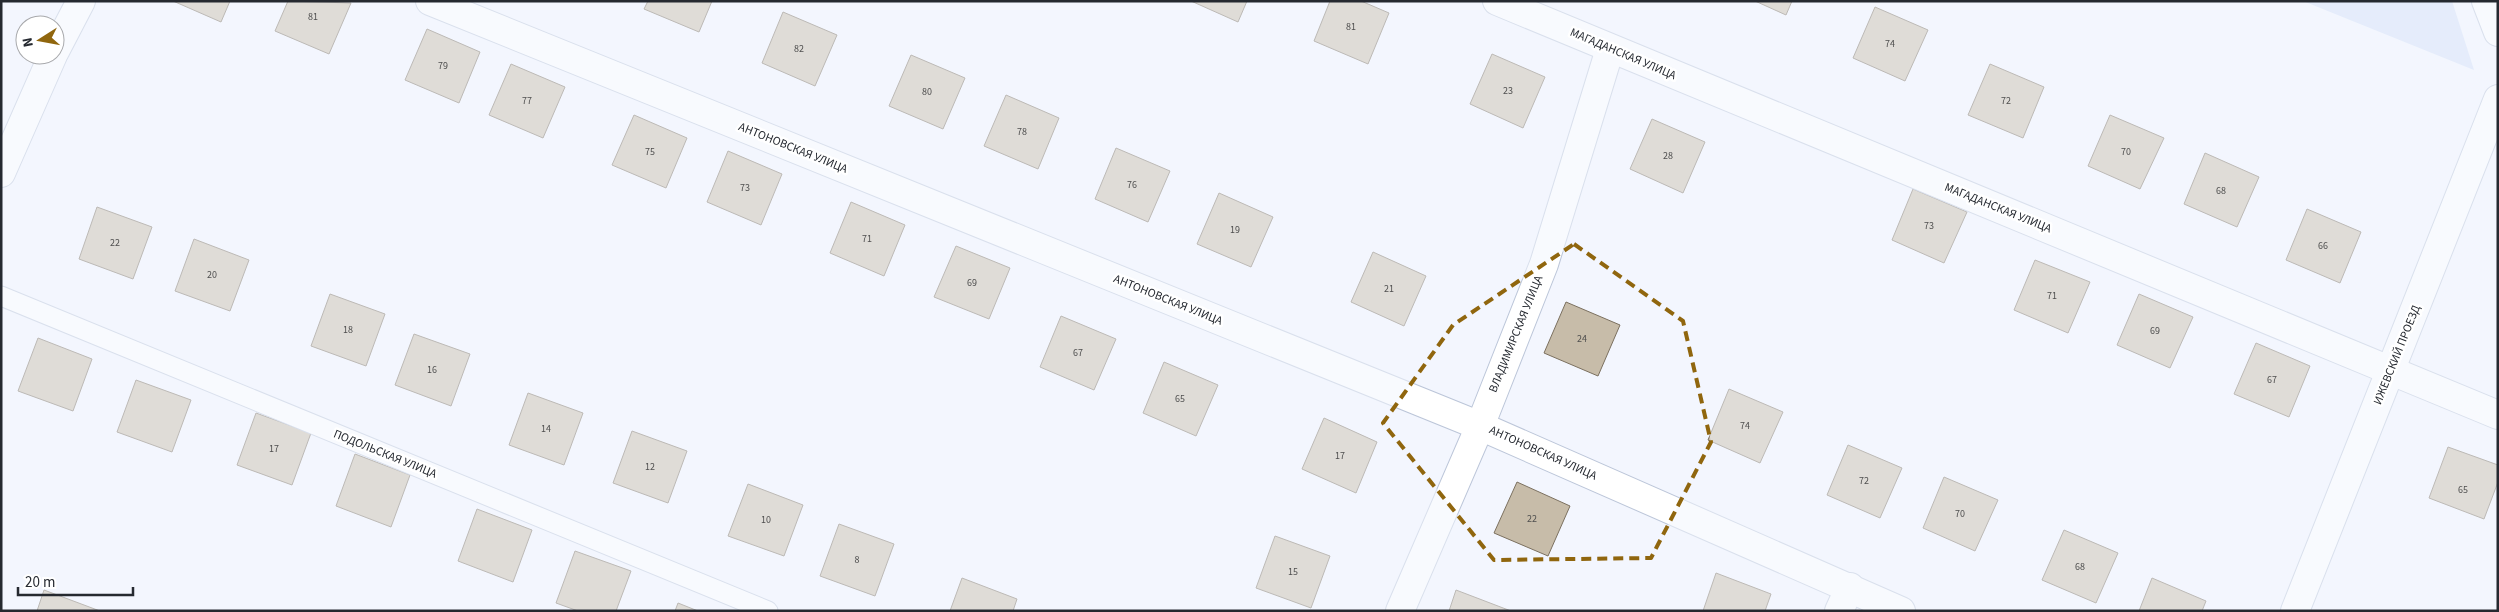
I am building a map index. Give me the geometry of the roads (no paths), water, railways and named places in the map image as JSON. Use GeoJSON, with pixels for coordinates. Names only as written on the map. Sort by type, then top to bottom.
{"type":"FeatureCollection","features":[{"type":"Feature","properties":{"kind":"street"},"geometry":{"type":"LineString","coordinates":[[65,32],[81,1]]}},
{"type":"Feature","properties":{"kind":"street","name":"АНТОНОВСКАЯ УЛИЦА"},"geometry":{"type":"LineString","coordinates":[[430,1],[1480,426],[1844,599],[1901,611]]}},
{"type":"Feature","properties":{"kind":"street","name":"МАГАДАНСКАЯ УЛИЦА"},"geometry":{"type":"LineString","coordinates":[[1497,1],[2498,415]]}},
{"type":"Feature","properties":{"kind":"street"},"geometry":{"type":"LineString","coordinates":[[2486,1],[2498,32]]}},
{"type":"Feature","properties":{"kind":"street","name":"ВЛАДИМИРСКАЯ УЛИЦА"},"geometry":{"type":"LineString","coordinates":[[1400,611],[1480,426],[1544,264],[1610,49]]}},
{"type":"Feature","properties":{"kind":"street"},"geometry":{"type":"LineString","coordinates":[[1,173],[49,65]]}},
{"type":"Feature","properties":{"kind":"street","name":"ИЖЕВСКИЙ ПРОЕЗД"},"geometry":{"type":"LineString","coordinates":[[2295,611],[2392,370],[2498,98]]}},
{"type":"Feature","properties":{"kind":"lane","name":"ПОДОЛЬСКАЯ УЛИЦА"},"geometry":{"type":"LineString","coordinates":[[1,296],[768,611]]}}]}
